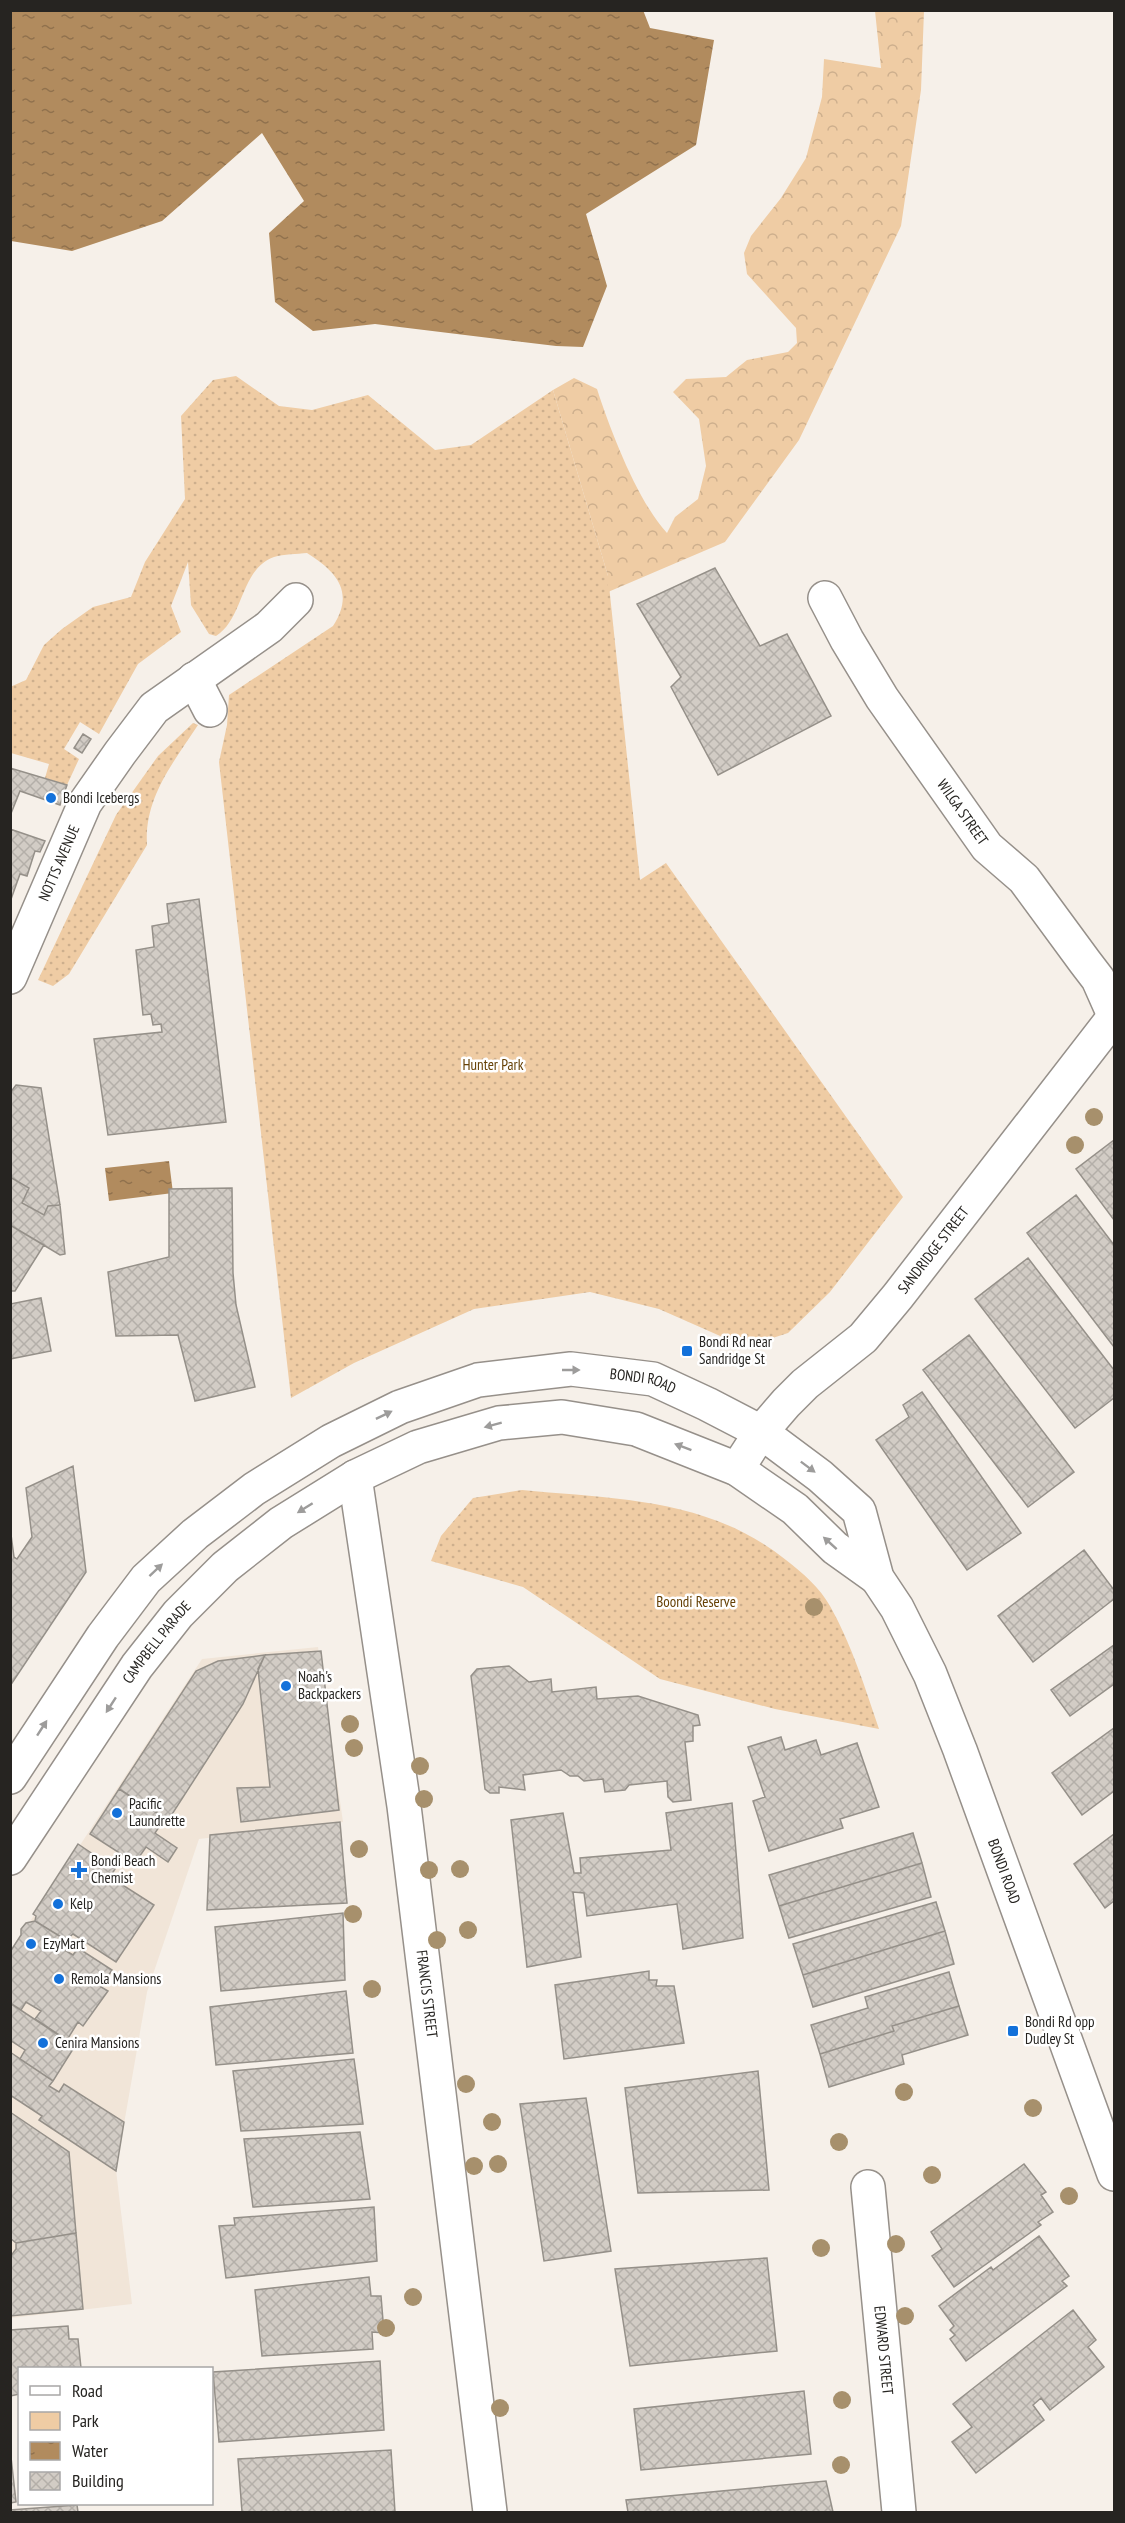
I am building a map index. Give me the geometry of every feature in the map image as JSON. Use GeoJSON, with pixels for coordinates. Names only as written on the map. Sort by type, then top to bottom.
{"type":"FeatureCollection","features":[{"type":"Feature","properties":{"kind":"street","name":"WILGA STREET"},"geometry":{"type":"LineString","coordinates":[[825,598],[882,698],[987,847],[1024,879],[1098,978],[1114,1016]]}},
{"type":"Feature","properties":{"kind":"street","name":"NOTTS AVENUE"},"geometry":{"type":"LineString","coordinates":[[10,977],[85,803],[154,708],[269,627],[296,600]]}},
{"type":"Feature","properties":{"kind":"street"},"geometry":{"type":"LineString","coordinates":[[194,679],[210,710]]}},
{"type":"Feature","properties":{"kind":"street","name":"SANDRIDGE STREET"},"geometry":{"type":"LineString","coordinates":[[737,1468],[761,1432],[805,1384],[862,1338],[898,1296],[1114,1016]]}},
{"type":"Feature","properties":{"kind":"street","name":"BONDI ROAD"},"geometry":{"type":"LineString","coordinates":[[10,1777],[103,1636],[146,1579],[195,1534],[254,1489],[331,1441],[400,1407],[478,1380],[571,1369],[653,1379],[761,1432],[820,1476],[859,1511],[878,1578],[897,1608],[930,1674],[987,1823],[1114,2174]]}},
{"type":"Feature","properties":{"kind":"street","name":"BONDI ROAD"},"geometry":{"type":"LineString","coordinates":[[355,1477],[418,1447],[499,1423],[562,1418],[636,1429],[737,1468],[795,1509],[835,1548],[878,1578]]}},
{"type":"Feature","properties":{"kind":"street","name":"CAMPBELL PARADE"},"geometry":{"type":"LineString","coordinates":[[10,1858],[137,1666],[177,1614],[225,1567],[281,1523],[355,1477]]}},
{"type":"Feature","properties":{"kind":"street","name":"FRANCIS STREET"},"geometry":{"type":"LineString","coordinates":[[355,1477],[404,1806],[490,2512]]}},
{"type":"Feature","properties":{"kind":"street","name":"EDWARD STREET"},"geometry":{"type":"LineString","coordinates":[[868,2187],[899,2512]]}},
{"type":"Feature","properties":{"kind":"shaded area"},"geometry":{"type":"Polygon","coordinates":[[[318,1647],[343,1822],[199,1839],[147,1992],[116,2170],[132,2304],[11,2318],[10,1952],[202,1659],[318,1647]]]}},
{"type":"Feature","properties":{"kind":"green space"},"geometry":{"type":"Polygon","coordinates":[[[875,11],[924,11],[921,90],[901,226],[799,440],[725,542],[608,592],[608,576],[553,390],[574,378],[597,389],[617,445],[635,484],[645,503],[667,533],[675,517],[698,499],[706,466],[699,419],[673,392],[686,379],[726,377],[747,360],[788,352],[797,343],[796,328],[747,274],[744,253],[751,236],[781,198],[806,158],[822,97],[824,59],[881,68],[875,11]]]}},
{"type":"Feature","properties":{"kind":"green space","name":"Hunter Park"},"geometry":{"type":"Polygon","coordinates":[[[236,376],[279,406],[312,410],[368,395],[435,450],[471,445],[553,390],[608,576],[640,880],[666,863],[903,1197],[830,1292],[788,1333],[757,1343],[727,1339],[659,1309],[590,1292],[474,1309],[354,1363],[291,1398],[219,762],[227,725],[229,695],[333,626],[342,603],[340,584],[327,568],[307,553],[274,557],[263,563],[255,572],[232,618],[216,636],[209,634],[191,605],[188,562],[171,606],[181,632],[138,664],[99,734],[80,722],[64,749],[79,759],[67,785],[45,778],[49,764],[11,753],[10,687],[26,680],[44,645],[62,629],[93,607],[131,597],[145,562],[185,499],[181,416],[213,380],[236,376]]]}},
{"type":"Feature","properties":{"kind":"green space"},"geometry":{"type":"Polygon","coordinates":[[[193,723],[198,725],[170,767],[155,796],[147,828],[147,845],[69,974],[53,986],[38,980],[116,815],[158,756],[193,723]]]}},
{"type":"Feature","properties":{"kind":"green space","name":"Boondi Reserve"},"geometry":{"type":"Polygon","coordinates":[[[522,1490],[627,1500],[693,1513],[725,1524],[756,1540],[786,1560],[799,1570],[826,1599],[851,1651],[879,1729],[775,1709],[660,1679],[523,1587],[431,1561],[441,1536],[473,1498],[522,1490]]]}},
{"type":"Feature","properties":{"kind":"water"},"geometry":{"type":"Polygon","coordinates":[[[643,10],[650,28],[714,40],[696,145],[586,214],[607,286],[583,347],[556,346],[375,324],[313,331],[275,302],[269,233],[304,201],[262,133],[162,221],[72,251],[11,241],[11,11],[643,10]]]}},
{"type":"Feature","properties":{"kind":"water"},"geometry":{"type":"Polygon","coordinates":[[[169,1161],[173,1193],[109,1201],[105,1168],[169,1161]]]}},
{"type":"Feature","properties":{"kind":"building"},"geometry":{"type":"Polygon","coordinates":[[[715,568],[760,646],[787,634],[831,716],[718,775],[671,687],[681,677],[637,604],[715,568]]]}},
{"type":"Feature","properties":{"kind":"building"},"geometry":{"type":"Polygon","coordinates":[[[83,734],[91,739],[82,753],[74,748],[83,734]]]}},
{"type":"Feature","properties":{"kind":"building","name":"Bondi Icebergs"},"geometry":{"type":"Polygon","coordinates":[[[10,768],[67,785],[60,805],[20,791],[10,816],[10,768]]]}},
{"type":"Feature","properties":{"kind":"building","name":"Bondi Icebergs"},"geometry":{"type":"Polygon","coordinates":[[[10,829],[45,841],[40,852],[35,851],[27,876],[20,874],[10,902],[10,829]]]}},
{"type":"Feature","properties":{"kind":"building"},"geometry":{"type":"Polygon","coordinates":[[[199,899],[226,1122],[108,1135],[94,1039],[162,1032],[161,1024],[153,1025],[151,1014],[143,1015],[136,950],[154,947],[152,926],[169,923],[167,904],[199,899]]]}},
{"type":"Feature","properties":{"kind":"building"},"geometry":{"type":"Polygon","coordinates":[[[16,1085],[41,1088],[60,1205],[48,1206],[44,1215],[22,1203],[29,1188],[10,1177],[10,1093],[16,1085]]]}},
{"type":"Feature","properties":{"kind":"building"},"geometry":{"type":"Polygon","coordinates":[[[1114,1140],[1114,1220],[1076,1169],[1114,1140]]]}},
{"type":"Feature","properties":{"kind":"building"},"geometry":{"type":"Polygon","coordinates":[[[10,1177],[29,1188],[22,1203],[44,1215],[48,1206],[60,1205],[65,1254],[60,1255],[10,1225],[10,1177]]]}},
{"type":"Feature","properties":{"kind":"building"},"geometry":{"type":"Polygon","coordinates":[[[232,1188],[233,1273],[236,1305],[255,1387],[195,1401],[178,1335],[116,1336],[108,1272],[169,1257],[169,1189],[232,1188]]]}},
{"type":"Feature","properties":{"kind":"building"},"geometry":{"type":"Polygon","coordinates":[[[1076,1195],[1114,1245],[1114,1347],[1027,1233],[1076,1195]]]}},
{"type":"Feature","properties":{"kind":"building"},"geometry":{"type":"Polygon","coordinates":[[[10,1225],[44,1245],[15,1291],[10,1291],[10,1225]]]}},
{"type":"Feature","properties":{"kind":"building"},"geometry":{"type":"Polygon","coordinates":[[[1028,1258],[1114,1370],[1114,1398],[1075,1428],[975,1299],[1028,1258]]]}},
{"type":"Feature","properties":{"kind":"building"},"geometry":{"type":"Polygon","coordinates":[[[41,1298],[51,1351],[10,1359],[10,1304],[41,1298]]]}},
{"type":"Feature","properties":{"kind":"building"},"geometry":{"type":"Polygon","coordinates":[[[969,1335],[1074,1472],[1028,1507],[923,1370],[969,1335]]]}},
{"type":"Feature","properties":{"kind":"building"},"geometry":{"type":"Polygon","coordinates":[[[922,1392],[1021,1533],[967,1570],[876,1440],[909,1417],[903,1405],[922,1392]]]}},
{"type":"Feature","properties":{"kind":"building"},"geometry":{"type":"Polygon","coordinates":[[[73,1466],[86,1572],[10,1686],[10,1527],[14,1557],[17,1559],[32,1537],[26,1488],[73,1466]]]}},
{"type":"Feature","properties":{"kind":"building"},"geometry":{"type":"Polygon","coordinates":[[[1084,1550],[1114,1590],[1114,1599],[1033,1662],[998,1616],[1084,1550]]]}},
{"type":"Feature","properties":{"kind":"building"},"geometry":{"type":"Polygon","coordinates":[[[1114,1645],[1114,1684],[1070,1716],[1051,1690],[1114,1645]]]}},
{"type":"Feature","properties":{"kind":"building"},"geometry":{"type":"Polygon","coordinates":[[[321,1651],[339,1810],[241,1822],[237,1788],[270,1787],[258,1669],[265,1655],[321,1651]]]}},
{"type":"Feature","properties":{"kind":"building"},"geometry":{"type":"Polygon","coordinates":[[[265,1655],[243,1704],[169,1819],[119,1789],[196,1671],[218,1661],[265,1655]]]}},
{"type":"Feature","properties":{"kind":"building"},"geometry":{"type":"Polygon","coordinates":[[[509,1666],[529,1682],[551,1679],[552,1692],[596,1687],[597,1699],[638,1696],[698,1715],[700,1725],[693,1726],[693,1741],[685,1742],[691,1800],[673,1802],[668,1797],[667,1781],[629,1785],[625,1790],[605,1792],[603,1779],[584,1781],[578,1776],[570,1776],[561,1770],[523,1775],[525,1790],[499,1787],[499,1793],[490,1793],[485,1789],[471,1676],[477,1669],[509,1666]]]}},
{"type":"Feature","properties":{"kind":"building"},"geometry":{"type":"Polygon","coordinates":[[[1114,1728],[1114,1791],[1082,1815],[1052,1773],[1114,1728]]]}},
{"type":"Feature","properties":{"kind":"building"},"geometry":{"type":"Polygon","coordinates":[[[781,1737],[785,1750],[816,1740],[821,1755],[857,1743],[879,1807],[840,1819],[843,1828],[769,1851],[753,1801],[765,1797],[748,1747],[781,1737]]]}},
{"type":"Feature","properties":{"kind":"building"},"geometry":{"type":"Polygon","coordinates":[[[119,1789],[165,1818],[155,1833],[177,1848],[168,1862],[146,1847],[135,1863],[90,1834],[119,1789]]]}},
{"type":"Feature","properties":{"kind":"building"},"geometry":{"type":"Polygon","coordinates":[[[732,1803],[743,1938],[683,1949],[677,1904],[587,1916],[584,1893],[573,1892],[581,1957],[527,1967],[511,1820],[563,1813],[574,1873],[581,1873],[580,1858],[671,1850],[666,1813],[732,1803]]]}},
{"type":"Feature","properties":{"kind":"building"},"geometry":{"type":"Polygon","coordinates":[[[340,1822],[347,1903],[207,1910],[210,1835],[340,1822]]]}},
{"type":"Feature","properties":{"kind":"building"},"geometry":{"type":"Polygon","coordinates":[[[913,1833],[922,1863],[779,1906],[769,1875],[913,1833]]]}},
{"type":"Feature","properties":{"kind":"building"},"geometry":{"type":"Polygon","coordinates":[[[1114,1834],[1114,1901],[1105,1908],[1074,1864],[1114,1834]]]}},
{"type":"Feature","properties":{"kind":"building"},"geometry":{"type":"Polygon","coordinates":[[[78,1844],[115,1869],[110,1877],[154,1905],[116,1962],[73,1934],[66,1940],[35,1921],[36,1916],[33,1914],[78,1844]]]}},
{"type":"Feature","properties":{"kind":"building"},"geometry":{"type":"Polygon","coordinates":[[[922,1863],[931,1897],[789,1938],[779,1906],[922,1863]]]}},
{"type":"Feature","properties":{"kind":"building"},"geometry":{"type":"Polygon","coordinates":[[[936,1902],[945,1931],[803,1975],[793,1944],[936,1902]]]}},
{"type":"Feature","properties":{"kind":"building"},"geometry":{"type":"Polygon","coordinates":[[[343,1913],[345,1980],[221,1991],[215,1927],[343,1913]]]}},
{"type":"Feature","properties":{"kind":"building","name":"Remola Mansions"},"geometry":{"type":"Polygon","coordinates":[[[35,1921],[66,1940],[61,1948],[73,1955],[78,1948],[112,1970],[101,1987],[108,1991],[83,2026],[78,2022],[67,2040],[35,2019],[41,2011],[26,2002],[21,2010],[10,2003],[10,1952],[21,1935],[21,1929],[26,1923],[35,1921]]]}},
{"type":"Feature","properties":{"kind":"building"},"geometry":{"type":"Polygon","coordinates":[[[945,1931],[954,1964],[813,2007],[803,1975],[945,1931]]]}},
{"type":"Feature","properties":{"kind":"building"},"geometry":{"type":"Polygon","coordinates":[[[649,1971],[649,1980],[657,1980],[656,1986],[674,1986],[684,2043],[564,2059],[555,1985],[649,1971]]]}},
{"type":"Feature","properties":{"kind":"building"},"geometry":{"type":"Polygon","coordinates":[[[949,1972],[959,2006],[892,2026],[894,2031],[820,2054],[811,2025],[868,2008],[865,1997],[949,1972]]]}},
{"type":"Feature","properties":{"kind":"building"},"geometry":{"type":"Polygon","coordinates":[[[346,1991],[353,2053],[216,2065],[210,2007],[346,1991]]]}},
{"type":"Feature","properties":{"kind":"building","name":"Cenira Mansions"},"geometry":{"type":"Polygon","coordinates":[[[10,2003],[75,2046],[53,2081],[20,2059],[25,2050],[10,2040],[10,2003]]]}},
{"type":"Feature","properties":{"kind":"building"},"geometry":{"type":"Polygon","coordinates":[[[959,2006],[968,2035],[902,2055],[904,2064],[829,2087],[820,2054],[894,2031],[892,2026],[959,2006]]]}},
{"type":"Feature","properties":{"kind":"building"},"geometry":{"type":"Polygon","coordinates":[[[10,2052],[53,2081],[49,2086],[59,2092],[64,2084],[124,2122],[116,2171],[39,2120],[42,2116],[10,2095],[10,2052]]]}},
{"type":"Feature","properties":{"kind":"building"},"geometry":{"type":"Polygon","coordinates":[[[354,2059],[363,2124],[241,2131],[233,2071],[354,2059]]]}},
{"type":"Feature","properties":{"kind":"building"},"geometry":{"type":"Polygon","coordinates":[[[758,2071],[769,2190],[638,2193],[625,2088],[758,2071]]]}},
{"type":"Feature","properties":{"kind":"building"},"geometry":{"type":"Polygon","coordinates":[[[586,2098],[611,2251],[544,2261],[520,2104],[586,2098]]]}},
{"type":"Feature","properties":{"kind":"building"},"geometry":{"type":"Polygon","coordinates":[[[10,2112],[69,2152],[76,2233],[16,2243],[10,2238],[10,2112]]]}},
{"type":"Feature","properties":{"kind":"building"},"geometry":{"type":"Polygon","coordinates":[[[360,2132],[370,2199],[253,2207],[244,2139],[360,2132]]]}},
{"type":"Feature","properties":{"kind":"building"},"geometry":{"type":"Polygon","coordinates":[[[1024,2164],[1046,2192],[1041,2195],[1053,2212],[1038,2222],[1041,2225],[954,2287],[932,2256],[942,2249],[931,2232],[1024,2164]]]}},
{"type":"Feature","properties":{"kind":"building"},"geometry":{"type":"Polygon","coordinates":[[[374,2207],[377,2261],[226,2278],[219,2226],[235,2225],[234,2218],[374,2207]]]}},
{"type":"Feature","properties":{"kind":"building"},"geometry":{"type":"Polygon","coordinates":[[[76,2233],[83,2309],[10,2316],[10,2257],[16,2249],[16,2243],[76,2233]]]}},
{"type":"Feature","properties":{"kind":"building"},"geometry":{"type":"Polygon","coordinates":[[[1039,2236],[1069,2276],[1062,2281],[1067,2286],[966,2361],[950,2339],[955,2335],[950,2330],[954,2326],[939,2306],[991,2267],[993,2270],[1039,2236]]]}},
{"type":"Feature","properties":{"kind":"building"},"geometry":{"type":"Polygon","coordinates":[[[767,2258],[777,2351],[630,2366],[615,2269],[767,2258]]]}},
{"type":"Feature","properties":{"kind":"building"},"geometry":{"type":"Polygon","coordinates":[[[369,2277],[371,2296],[381,2296],[384,2333],[372,2332],[373,2349],[262,2356],[255,2290],[369,2277]]]}},
{"type":"Feature","properties":{"kind":"building"},"geometry":{"type":"Polygon","coordinates":[[[1073,2310],[1096,2340],[1088,2347],[1104,2367],[1050,2410],[1041,2398],[1033,2405],[1044,2420],[976,2473],[952,2442],[972,2427],[953,2404],[1073,2310]]]}},
{"type":"Feature","properties":{"kind":"building"},"geometry":{"type":"Polygon","coordinates":[[[68,2326],[69,2339],[78,2339],[81,2367],[18,2367],[18,2394],[10,2396],[10,2330],[68,2326]]]}},
{"type":"Feature","properties":{"kind":"building"},"geometry":{"type":"Polygon","coordinates":[[[380,2361],[384,2430],[219,2442],[213,2372],[380,2361]]]}},
{"type":"Feature","properties":{"kind":"building"},"geometry":{"type":"Polygon","coordinates":[[[804,2391],[811,2454],[641,2470],[634,2409],[804,2391]]]}},
{"type":"Feature","properties":{"kind":"building"},"geometry":{"type":"Polygon","coordinates":[[[10,2448],[16,2502],[10,2503],[10,2448]]]}},
{"type":"Feature","properties":{"kind":"building"},"geometry":{"type":"Polygon","coordinates":[[[391,2450],[395,2512],[242,2512],[238,2459],[391,2450]]]}},
{"type":"Feature","properties":{"kind":"building"},"geometry":{"type":"Polygon","coordinates":[[[826,2481],[833,2512],[628,2512],[626,2500],[826,2481]]]}},
{"type":"Feature","properties":{"kind":"building"},"geometry":{"type":"Polygon","coordinates":[[[77,2505],[78,2512],[10,2512],[10,2510],[77,2505]]]}},
{"type":"Feature","properties":{"kind":"place","name":"Bondi Icebergs"},"geometry":{"type":"Point","coordinates":[51,798]}},
{"type":"Feature","properties":{"kind":"place","name":"Bondi Rd near Sandridge St"},"geometry":{"type":"Point","coordinates":[687,1351]}},
{"type":"Feature","properties":{"kind":"place","name":"Noah's Backpackers"},"geometry":{"type":"Point","coordinates":[286,1686]}},
{"type":"Feature","properties":{"kind":"place","name":"Pacific Laundrette"},"geometry":{"type":"Point","coordinates":[117,1813]}},
{"type":"Feature","properties":{"kind":"place","name":"Bondi Beach Chemist"},"geometry":{"type":"Point","coordinates":[79,1870]}},
{"type":"Feature","properties":{"kind":"place","name":"Kelp"},"geometry":{"type":"Point","coordinates":[58,1904]}},
{"type":"Feature","properties":{"kind":"place","name":"EzyMart"},"geometry":{"type":"Point","coordinates":[31,1944]}},
{"type":"Feature","properties":{"kind":"place","name":"Remola Mansions"},"geometry":{"type":"Point","coordinates":[59,1979]}},
{"type":"Feature","properties":{"kind":"place","name":"Bondi Rd opp Dudley St"},"geometry":{"type":"Point","coordinates":[1013,2031]}},
{"type":"Feature","properties":{"kind":"place","name":"Cenira Mansions"},"geometry":{"type":"Point","coordinates":[43,2043]}}]}
